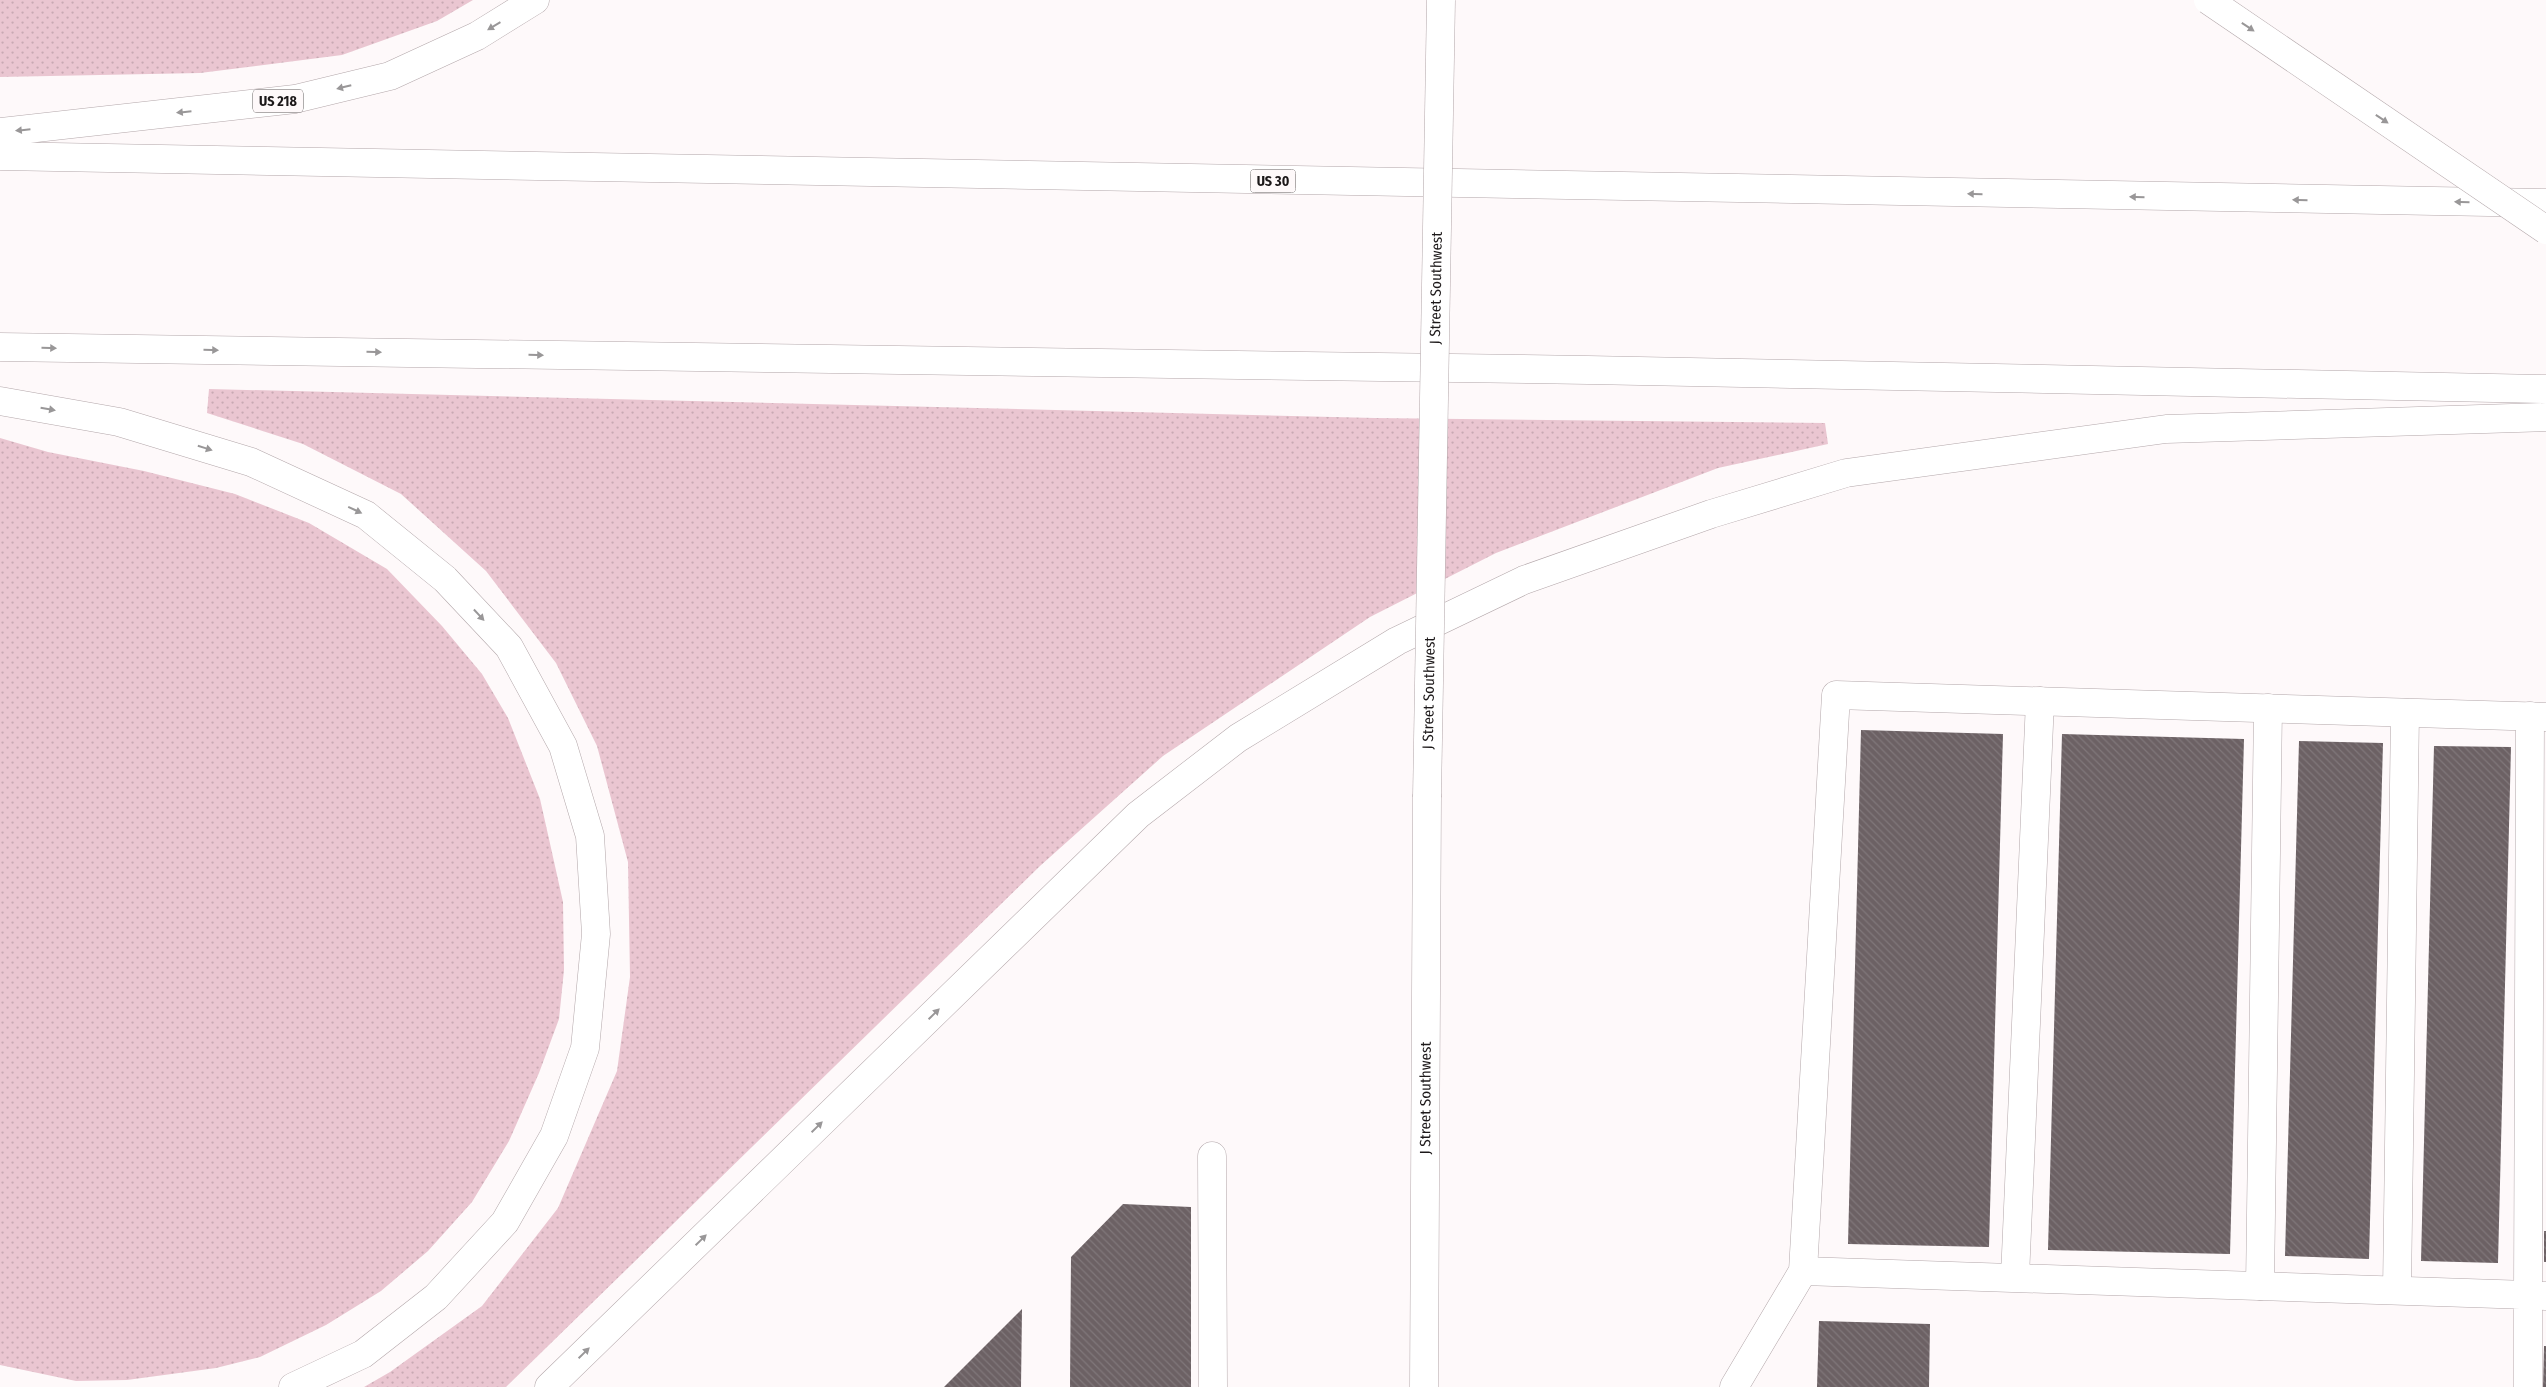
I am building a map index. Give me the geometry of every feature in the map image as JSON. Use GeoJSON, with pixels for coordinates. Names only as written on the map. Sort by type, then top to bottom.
{"type":"FeatureCollection","features":[{"type":"Feature","properties":{"kind":"main road","name":"US 218"},"geometry":{"type":"LineString","coordinates":[[0,132],[294,99],[371,81],[390,76],[476,36],[536,0]]}},
{"type":"Feature","properties":{"kind":"main road","name":"J Street Southwest"},"geometry":{"type":"LineString","coordinates":[[1424,1387],[1427,797],[1440,0]]}},
{"type":"Feature","properties":{"kind":"main road"},"geometry":{"type":"LineString","coordinates":[[2208,0],[2546,230]]}},
{"type":"Feature","properties":{"kind":"main road","name":"US 30"},"geometry":{"type":"LineString","coordinates":[[0,156],[2546,203]]}},
{"type":"Feature","properties":{"kind":"main road"},"geometry":{"type":"LineString","coordinates":[[0,347],[1588,370],[2546,389]]}},
{"type":"Feature","properties":{"kind":"main road"},"geometry":{"type":"LineString","coordinates":[[0,401],[119,422],[251,462],[366,515],[445,579],[509,647],[563,746],[590,836],[596,934],[585,1048],[554,1136],[504,1222],[436,1297],[363,1354],[293,1387]]}},
{"type":"Feature","properties":{"kind":"main road"},"geometry":{"type":"LineString","coordinates":[[549,1387],[1138,815],[1238,738],[1397,641],[1524,580],[1711,514],[1846,473],[2166,429],[2546,417]]}},
{"type":"Feature","properties":{"kind":"main road"},"geometry":{"type":"LineString","coordinates":[[1734,1387],[1803,1270],[1836,695],[2538,717],[2537,1295],[2528,1387]]}},
{"type":"Feature","properties":{"kind":"main road"},"geometry":{"type":"LineString","coordinates":[[2015,1277],[2040,701]]}},
{"type":"Feature","properties":{"kind":"main road"},"geometry":{"type":"LineString","coordinates":[[2260,1286],[2268,708]]}},
{"type":"Feature","properties":{"kind":"main road"},"geometry":{"type":"LineString","coordinates":[[2397,1290],[2405,713]]}},
{"type":"Feature","properties":{"kind":"main road"},"geometry":{"type":"LineString","coordinates":[[1212,1156],[1213,1387]]}},
{"type":"Feature","properties":{"kind":"main road"},"geometry":{"type":"LineString","coordinates":[[1803,1270],[2537,1295]]}},
{"type":"Feature","properties":{"kind":"shaded area"},"geometry":{"type":"Polygon","coordinates":[[[0,0],[473,0],[437,21],[342,55],[200,73],[0,77],[0,0]]]}},
{"type":"Feature","properties":{"kind":"shaded area"},"geometry":{"type":"Polygon","coordinates":[[[209,389],[1375,418],[1825,423],[1828,444],[1718,468],[1496,553],[1370,617],[1163,756],[1040,866],[506,1387],[364,1387],[390,1372],[482,1306],[558,1208],[617,1071],[630,977],[628,862],[597,746],[556,663],[486,571],[401,494],[303,444],[207,413],[209,389]]]}},
{"type":"Feature","properties":{"kind":"shaded area"},"geometry":{"type":"Polygon","coordinates":[[[0,438],[48,452],[144,471],[235,494],[309,523],[387,569],[442,626],[482,674],[508,718],[540,799],[563,902],[564,970],[559,1019],[539,1073],[509,1141],[472,1202],[428,1251],[381,1291],[326,1325],[260,1357],[216,1368],[127,1380],[76,1381],[0,1365],[0,438]]]}},
{"type":"Feature","properties":{"kind":"building"},"geometry":{"type":"Polygon","coordinates":[[[1861,730],[2003,734],[1989,1247],[1848,1244],[1861,730]]]}},
{"type":"Feature","properties":{"kind":"building"},"geometry":{"type":"Polygon","coordinates":[[[2062,734],[2244,739],[2230,1254],[2048,1250],[2062,734]]]}},
{"type":"Feature","properties":{"kind":"building"},"geometry":{"type":"Polygon","coordinates":[[[2299,741],[2383,743],[2369,1259],[2285,1256],[2299,741]]]}},
{"type":"Feature","properties":{"kind":"building"},"geometry":{"type":"Polygon","coordinates":[[[2434,746],[2511,747],[2498,1263],[2421,1261],[2434,746]]]}},
{"type":"Feature","properties":{"kind":"building"},"geometry":{"type":"Polygon","coordinates":[[[1123,1204],[1191,1207],[1191,1387],[1070,1387],[1071,1257],[1123,1204]]]}},
{"type":"Feature","properties":{"kind":"building"},"geometry":{"type":"Polygon","coordinates":[[[2544,1231],[2546,1231],[2546,1262],[2544,1262],[2544,1231]]]}},
{"type":"Feature","properties":{"kind":"building"},"geometry":{"type":"Polygon","coordinates":[[[1022,1309],[1021,1387],[944,1387],[1022,1309]]]}},
{"type":"Feature","properties":{"kind":"building"},"geometry":{"type":"Polygon","coordinates":[[[1819,1321],[1930,1324],[1929,1387],[1817,1387],[1819,1321]]]}},
{"type":"Feature","properties":{"kind":"building"},"geometry":{"type":"Polygon","coordinates":[[[2544,1346],[2546,1346],[2546,1387],[2543,1387],[2544,1346]]]}}]}
